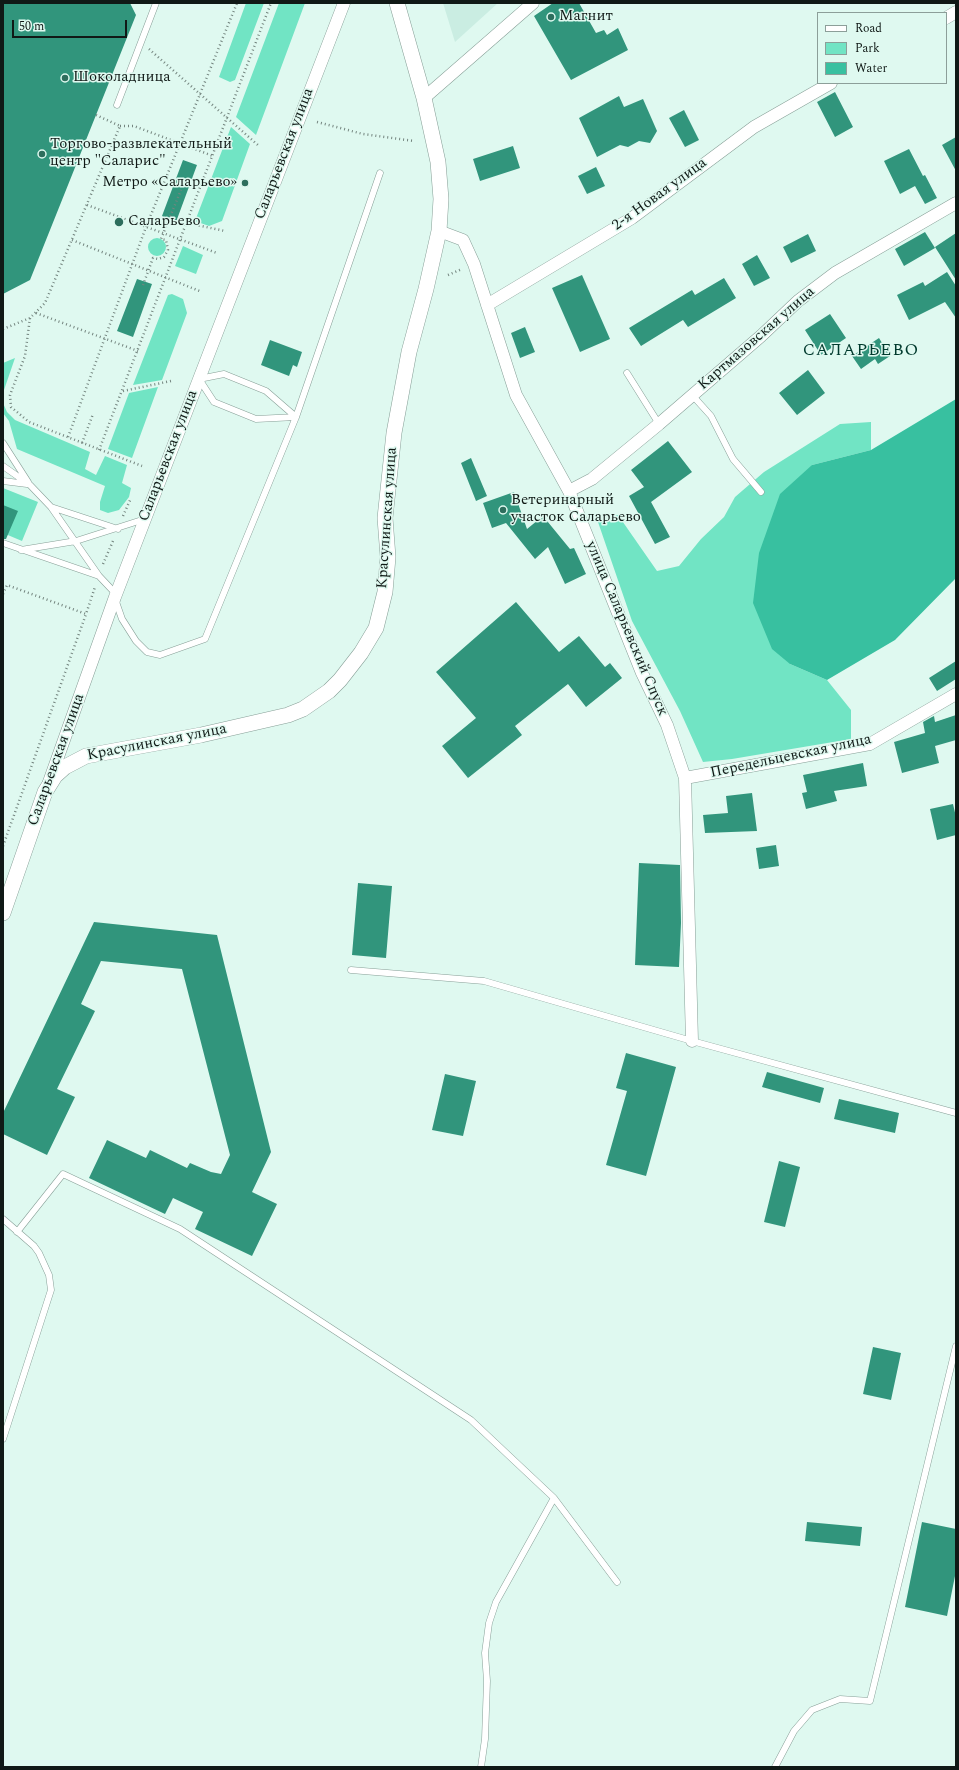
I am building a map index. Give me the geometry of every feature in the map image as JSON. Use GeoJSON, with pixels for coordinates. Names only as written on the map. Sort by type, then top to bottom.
{"type":"FeatureCollection","features":[{"type":"Feature","properties":{"kind":"street","name":"Саларьевская улица"},"geometry":{"type":"LineString","coordinates":[[3,913],[116,596],[344,3]]}},
{"type":"Feature","properties":{"kind":"street"},"geometry":{"type":"LineString","coordinates":[[397,3],[424,98],[533,3]]}},
{"type":"Feature","properties":{"kind":"street"},"geometry":{"type":"LineString","coordinates":[[947,17],[956,12]]}},
{"type":"Feature","properties":{"kind":"street","name":"2-я Новая улица"},"geometry":{"type":"LineString","coordinates":[[487,305],[632,218],[754,127],[829,84]]}},
{"type":"Feature","properties":{"kind":"street","name":"Красулинская улица"},"geometry":{"type":"LineString","coordinates":[[45,792],[55,776],[75,760],[86,756],[201,735],[288,715],[303,709],[329,691],[361,654],[376,628],[384,592],[388,557],[385,518],[394,433],[409,352],[426,289],[439,231],[441,199],[438,162],[424,98]]}},
{"type":"Feature","properties":{"kind":"street","name":"Картмазовская улица"},"geometry":{"type":"LineString","coordinates":[[569,491],[592,479],[693,396],[798,301],[835,273],[956,203]]}},
{"type":"Feature","properties":{"kind":"street","name":"улица Саларьевский Спуск"},"geometry":{"type":"LineString","coordinates":[[439,231],[463,240],[474,264],[516,395],[569,491],[642,673],[667,725],[685,778],[692,1041]]}},
{"type":"Feature","properties":{"kind":"street","name":"Передельцевская улица"},"geometry":{"type":"LineString","coordinates":[[685,778],[870,744],[956,694]]}},
{"type":"Feature","properties":{"kind":"lane"},"geometry":{"type":"LineString","coordinates":[[118,106],[156,3]]}},
{"type":"Feature","properties":{"kind":"lane"},"geometry":{"type":"LineString","coordinates":[[3,466],[30,485],[51,506],[99,576],[116,596],[122,619],[136,641],[147,652],[160,655],[205,639],[296,417],[380,174]]}},
{"type":"Feature","properties":{"kind":"lane"},"geometry":{"type":"LineString","coordinates":[[627,373],[659,424]]}},
{"type":"Feature","properties":{"kind":"lane"},"geometry":{"type":"LineString","coordinates":[[224,374],[266,391],[296,417],[256,419],[214,402],[199,379],[224,374]]}},
{"type":"Feature","properties":{"kind":"lane"},"geometry":{"type":"LineString","coordinates":[[693,396],[711,416],[733,459],[761,492]]}},
{"type":"Feature","properties":{"kind":"lane"},"geometry":{"type":"LineString","coordinates":[[3,442],[30,485]]}},
{"type":"Feature","properties":{"kind":"lane"},"geometry":{"type":"LineString","coordinates":[[3,481],[30,485]]}},
{"type":"Feature","properties":{"kind":"lane"},"geometry":{"type":"LineString","coordinates":[[51,506],[118,528]]}},
{"type":"Feature","properties":{"kind":"lane"},"geometry":{"type":"LineString","coordinates":[[21,550],[76,542],[145,519]]}},
{"type":"Feature","properties":{"kind":"lane"},"geometry":{"type":"LineString","coordinates":[[3,543],[99,576]]}},
{"type":"Feature","properties":{"kind":"lane"},"geometry":{"type":"LineString","coordinates":[[351,970],[484,981],[692,1041],[956,1113]]}},
{"type":"Feature","properties":{"kind":"lane"},"geometry":{"type":"LineString","coordinates":[[17,1232],[62,1174],[180,1229],[471,1420],[554,1498],[618,1582]]}},
{"type":"Feature","properties":{"kind":"lane"},"geometry":{"type":"LineString","coordinates":[[3,1219],[39,1253],[49,1275],[52,1290],[3,1439]]}},
{"type":"Feature","properties":{"kind":"lane"},"geometry":{"type":"LineString","coordinates":[[776,1767],[794,1731],[812,1710],[840,1699],[870,1701],[956,1346]]}},
{"type":"Feature","properties":{"kind":"lane"},"geometry":{"type":"LineString","coordinates":[[481,1767],[486,1739],[487,1681],[485,1653],[489,1623],[496,1602],[554,1498]]}},
{"type":"Feature","properties":{"kind":"path"},"geometry":{"type":"LineString","coordinates":[[68,437],[146,227],[237,3]]}},
{"type":"Feature","properties":{"kind":"path"},"geometry":{"type":"LineString","coordinates":[[99,450],[271,3]]}},
{"type":"Feature","properties":{"kind":"path"},"geometry":{"type":"LineString","coordinates":[[141,42],[259,146]]}},
{"type":"Feature","properties":{"kind":"path"},"geometry":{"type":"LineString","coordinates":[[96,115],[120,126],[134,126],[213,156]]}},
{"type":"Feature","properties":{"kind":"path"},"geometry":{"type":"LineString","coordinates":[[317,122],[363,134],[414,141]]}},
{"type":"Feature","properties":{"kind":"path"},"geometry":{"type":"LineString","coordinates":[[3,329],[30,318],[45,303],[120,126]]}},
{"type":"Feature","properties":{"kind":"path"},"geometry":{"type":"LineString","coordinates":[[144,283],[153,258],[158,259],[164,257],[168,250],[166,240],[161,239],[181,190]]}},
{"type":"Feature","properties":{"kind":"path"},"geometry":{"type":"LineString","coordinates":[[87,205],[217,253]]}},
{"type":"Feature","properties":{"kind":"path"},"geometry":{"type":"LineString","coordinates":[[187,223],[225,231]]}},
{"type":"Feature","properties":{"kind":"path"},"geometry":{"type":"LineString","coordinates":[[72,240],[202,292]]}},
{"type":"Feature","properties":{"kind":"path"},"geometry":{"type":"LineString","coordinates":[[36,313],[138,351]]}},
{"type":"Feature","properties":{"kind":"path"},"geometry":{"type":"LineString","coordinates":[[30,318],[24,356],[10,394],[11,406],[29,422],[142,466]]}},
{"type":"Feature","properties":{"kind":"path"},"geometry":{"type":"LineString","coordinates":[[122,391],[171,381]]}},
{"type":"Feature","properties":{"kind":"path"},"geometry":{"type":"LineString","coordinates":[[82,443],[93,414]]}},
{"type":"Feature","properties":{"kind":"path"},"geometry":{"type":"LineString","coordinates":[[3,846],[86,614]]}},
{"type":"Feature","properties":{"kind":"shaded area"},"geometry":{"type":"Polygon","coordinates":[[[443,3],[498,3],[455,42],[443,3]]]}},
{"type":"Feature","properties":{"kind":"green space"},"geometry":{"type":"Polygon","coordinates":[[[246,3],[264,3],[235,80],[230,82],[219,77],[246,3]]]}},
{"type":"Feature","properties":{"kind":"green space"},"geometry":{"type":"Polygon","coordinates":[[[279,3],[305,3],[256,135],[236,117],[279,3]]]}},
{"type":"Feature","properties":{"kind":"green space"},"geometry":{"type":"Polygon","coordinates":[[[231,127],[250,144],[222,221],[209,226],[195,221],[231,127]]]}},
{"type":"Feature","properties":{"kind":"green space"},"geometry":{"type":"Polygon","coordinates":[[[157,238],[163,241],[166,247],[163,253],[157,256],[151,253],[148,247],[151,241],[157,238]]]}},
{"type":"Feature","properties":{"kind":"green space"},"geometry":{"type":"Polygon","coordinates":[[[183,246],[203,255],[196,274],[175,266],[183,246]]]}},
{"type":"Feature","properties":{"kind":"green space"},"geometry":{"type":"Polygon","coordinates":[[[172,294],[183,299],[187,313],[162,380],[133,385],[168,295],[172,294]]]}},
{"type":"Feature","properties":{"kind":"green space"},"geometry":{"type":"Polygon","coordinates":[[[15,358],[4,390],[3,399],[3,363],[15,358]]]}},
{"type":"Feature","properties":{"kind":"green space"},"geometry":{"type":"Polygon","coordinates":[[[158,387],[132,458],[108,449],[129,393],[158,387]]]}},
{"type":"Feature","properties":{"kind":"green space"},"geometry":{"type":"Polygon","coordinates":[[[3,403],[7,412],[15,420],[90,452],[85,469],[96,475],[105,456],[127,465],[122,483],[131,488],[129,497],[119,510],[108,513],[100,510],[100,502],[105,486],[17,449],[9,421],[3,413],[3,403]]]}},
{"type":"Feature","properties":{"kind":"green space"},"geometry":{"type":"Polygon","coordinates":[[[871,422],[871,450],[812,465],[790,664],[827,680],[851,710],[851,739],[732,759],[703,762],[680,711],[632,621],[598,522],[618,515],[657,571],[679,566],[701,539],[724,517],[735,497],[764,472],[840,424],[871,422]]]}},
{"type":"Feature","properties":{"kind":"green space"},"geometry":{"type":"Polygon","coordinates":[[[3,488],[38,502],[22,541],[3,533],[3,488]]]}},
{"type":"Feature","properties":{"kind":"water"},"geometry":{"type":"Polygon","coordinates":[[[956,399],[956,578],[895,640],[827,680],[790,664],[772,649],[753,603],[759,553],[780,494],[812,465],[871,450],[956,399]]]}},
{"type":"Feature","properties":{"kind":"building","name":"Торгово-развлекательный центр \"Саларис\""},"geometry":{"type":"Polygon","coordinates":[[[3,3],[130,3],[136,15],[30,280],[3,294],[3,3]]]}},
{"type":"Feature","properties":{"kind":"building"},"geometry":{"type":"Polygon","coordinates":[[[553,3],[579,3],[596,33],[604,30],[607,35],[618,28],[628,50],[571,80],[534,16],[553,3]]]}},
{"type":"Feature","properties":{"kind":"building"},"geometry":{"type":"Polygon","coordinates":[[[835,92],[853,127],[835,137],[817,102],[835,92]]]}},
{"type":"Feature","properties":{"kind":"building"},"geometry":{"type":"Polygon","coordinates":[[[619,96],[624,107],[643,99],[657,131],[650,143],[639,141],[628,147],[620,145],[597,157],[579,118],[619,96]]]}},
{"type":"Feature","properties":{"kind":"building"},"geometry":{"type":"Polygon","coordinates":[[[684,110],[699,140],[685,147],[669,118],[684,110]]]}},
{"type":"Feature","properties":{"kind":"building"},"geometry":{"type":"Polygon","coordinates":[[[956,137],[956,171],[942,145],[956,137]]]}},
{"type":"Feature","properties":{"kind":"building"},"geometry":{"type":"Polygon","coordinates":[[[513,146],[520,168],[480,181],[473,159],[513,146]]]}},
{"type":"Feature","properties":{"kind":"building"},"geometry":{"type":"Polygon","coordinates":[[[909,149],[923,176],[925,175],[937,198],[925,204],[915,186],[900,194],[884,161],[909,149]]]}},
{"type":"Feature","properties":{"kind":"building"},"geometry":{"type":"Polygon","coordinates":[[[183,160],[197,165],[176,222],[162,216],[183,160]]]}},
{"type":"Feature","properties":{"kind":"building"},"geometry":{"type":"Polygon","coordinates":[[[596,167],[605,186],[587,194],[578,176],[596,167]]]}},
{"type":"Feature","properties":{"kind":"building"},"geometry":{"type":"Polygon","coordinates":[[[925,232],[935,248],[904,266],[895,249],[925,232]]]}},
{"type":"Feature","properties":{"kind":"building"},"geometry":{"type":"Polygon","coordinates":[[[956,233],[956,280],[935,247],[956,233]]]}},
{"type":"Feature","properties":{"kind":"building"},"geometry":{"type":"Polygon","coordinates":[[[808,234],[816,251],[791,263],[783,247],[808,234]]]}},
{"type":"Feature","properties":{"kind":"building"},"geometry":{"type":"Polygon","coordinates":[[[757,255],[770,278],[754,286],[742,264],[757,255]]]}},
{"type":"Feature","properties":{"kind":"building"},"geometry":{"type":"Polygon","coordinates":[[[947,272],[956,286],[956,318],[945,302],[909,320],[897,295],[923,282],[925,286],[947,272]]]}},
{"type":"Feature","properties":{"kind":"building"},"geometry":{"type":"Polygon","coordinates":[[[582,275],[610,339],[580,352],[552,288],[582,275]]]}},
{"type":"Feature","properties":{"kind":"building"},"geometry":{"type":"Polygon","coordinates":[[[724,278],[736,298],[688,327],[683,320],[641,346],[629,328],[692,290],[695,295],[724,278]]]}},
{"type":"Feature","properties":{"kind":"building"},"geometry":{"type":"Polygon","coordinates":[[[137,279],[152,284],[133,337],[117,331],[137,279]]]}},
{"type":"Feature","properties":{"kind":"building"},"geometry":{"type":"Polygon","coordinates":[[[830,314],[846,338],[821,355],[805,330],[830,314]]]}},
{"type":"Feature","properties":{"kind":"building"},"geometry":{"type":"Polygon","coordinates":[[[525,327],[535,352],[520,358],[511,333],[525,327]]]}},
{"type":"Feature","properties":{"kind":"building"},"geometry":{"type":"Polygon","coordinates":[[[879,338],[890,356],[878,364],[875,359],[861,369],[852,356],[879,338]]]}},
{"type":"Feature","properties":{"kind":"building"},"geometry":{"type":"Polygon","coordinates":[[[270,340],[302,352],[297,367],[293,365],[289,376],[261,365],[270,340]]]}},
{"type":"Feature","properties":{"kind":"building"},"geometry":{"type":"Polygon","coordinates":[[[808,370],[825,393],[797,415],[779,393],[808,370]]]}},
{"type":"Feature","properties":{"kind":"building"},"geometry":{"type":"Polygon","coordinates":[[[668,441],[692,472],[651,502],[670,537],[655,544],[629,496],[644,487],[631,470],[668,441]]]}},
{"type":"Feature","properties":{"kind":"building"},"geometry":{"type":"Polygon","coordinates":[[[471,458],[487,496],[476,501],[461,463],[471,458]]]}},
{"type":"Feature","properties":{"kind":"building"},"geometry":{"type":"Polygon","coordinates":[[[514,492],[527,529],[543,516],[570,549],[574,548],[586,574],[565,584],[548,547],[535,559],[506,523],[492,528],[483,503],[514,492]]]}},
{"type":"Feature","properties":{"kind":"building"},"geometry":{"type":"Polygon","coordinates":[[[3,505],[18,511],[6,539],[3,539],[3,505]]]}},
{"type":"Feature","properties":{"kind":"building"},"geometry":{"type":"Polygon","coordinates":[[[516,602],[559,652],[579,636],[605,667],[610,663],[622,678],[586,707],[568,684],[515,726],[522,735],[468,778],[442,746],[476,718],[436,672],[516,602]]]}},
{"type":"Feature","properties":{"kind":"building"},"geometry":{"type":"Polygon","coordinates":[[[956,661],[956,679],[937,691],[929,678],[956,661]]]}},
{"type":"Feature","properties":{"kind":"building"},"geometry":{"type":"Polygon","coordinates":[[[956,715],[956,740],[935,746],[939,763],[902,773],[894,742],[925,733],[923,722],[934,716],[935,722],[956,715]]]}},
{"type":"Feature","properties":{"kind":"building"},"geometry":{"type":"Polygon","coordinates":[[[863,763],[867,786],[834,791],[837,801],[806,809],[802,793],[807,792],[803,775],[863,763]]]}},
{"type":"Feature","properties":{"kind":"building"},"geometry":{"type":"Polygon","coordinates":[[[752,793],[757,831],[705,833],[703,815],[728,813],[726,796],[752,793]]]}},
{"type":"Feature","properties":{"kind":"building"},"geometry":{"type":"Polygon","coordinates":[[[953,804],[956,817],[956,835],[937,840],[930,809],[953,804]]]}},
{"type":"Feature","properties":{"kind":"building"},"geometry":{"type":"Polygon","coordinates":[[[776,845],[779,866],[759,869],[756,848],[776,845]]]}},
{"type":"Feature","properties":{"kind":"building"},"geometry":{"type":"Polygon","coordinates":[[[639,863],[680,865],[681,923],[679,967],[635,965],[639,863]]]}},
{"type":"Feature","properties":{"kind":"building"},"geometry":{"type":"Polygon","coordinates":[[[358,883],[392,886],[386,958],[352,955],[358,883]]]}},
{"type":"Feature","properties":{"kind":"building"},"geometry":{"type":"Polygon","coordinates":[[[94,922],[217,935],[271,1152],[252,1192],[277,1204],[252,1256],[195,1229],[203,1212],[173,1198],[165,1214],[89,1178],[107,1140],[146,1158],[150,1150],[187,1168],[190,1163],[211,1172],[221,1174],[230,1155],[182,969],[101,961],[81,1004],[95,1011],[57,1089],[75,1097],[47,1155],[3,1134],[3,1113],[94,922]]]}},
{"type":"Feature","properties":{"kind":"building"},"geometry":{"type":"Polygon","coordinates":[[[626,1053],[676,1067],[646,1176],[606,1165],[627,1091],[616,1088],[626,1053]]]}},
{"type":"Feature","properties":{"kind":"building"},"geometry":{"type":"Polygon","coordinates":[[[767,1072],[824,1088],[820,1103],[762,1087],[767,1072]]]}},
{"type":"Feature","properties":{"kind":"building"},"geometry":{"type":"Polygon","coordinates":[[[445,1074],[476,1081],[463,1136],[432,1130],[445,1074]]]}},
{"type":"Feature","properties":{"kind":"building"},"geometry":{"type":"Polygon","coordinates":[[[839,1099],[899,1113],[895,1133],[834,1119],[839,1099]]]}},
{"type":"Feature","properties":{"kind":"building"},"geometry":{"type":"Polygon","coordinates":[[[779,1161],[800,1167],[785,1227],[764,1222],[779,1161]]]}},
{"type":"Feature","properties":{"kind":"building"},"geometry":{"type":"Polygon","coordinates":[[[873,1347],[901,1353],[891,1400],[863,1394],[873,1347]]]}},
{"type":"Feature","properties":{"kind":"building"},"geometry":{"type":"Polygon","coordinates":[[[807,1522],[862,1527],[860,1546],[805,1541],[807,1522]]]}},
{"type":"Feature","properties":{"kind":"building"},"geometry":{"type":"Polygon","coordinates":[[[922,1522],[956,1529],[956,1571],[947,1616],[905,1607],[922,1522]]]}},
{"type":"Feature","properties":{"kind":"place","name":"Магнит"},"geometry":{"type":"Point","coordinates":[551,17]}},
{"type":"Feature","properties":{"kind":"place","name":"Шоколадница"},"geometry":{"type":"Point","coordinates":[65,78]}},
{"type":"Feature","properties":{"kind":"place","name":"Торгово-развлекательный центр \"Саларис\""},"geometry":{"type":"Point","coordinates":[42,154]}},
{"type":"Feature","properties":{"kind":"place","name":"Метро «Саларьево»"},"geometry":{"type":"Point","coordinates":[245,183]}},
{"type":"Feature","properties":{"kind":"place","name":"Саларьево"},"geometry":{"type":"Point","coordinates":[119,222]}},
{"type":"Feature","properties":{"kind":"place","name":"Ветеринарный участок Саларьево"},"geometry":{"type":"Point","coordinates":[503,510]}},
{"type":"Feature","properties":{"kind":"district","name":"САЛАРЬЕВО"},"geometry":{"type":"Point","coordinates":[861,352]}}]}
